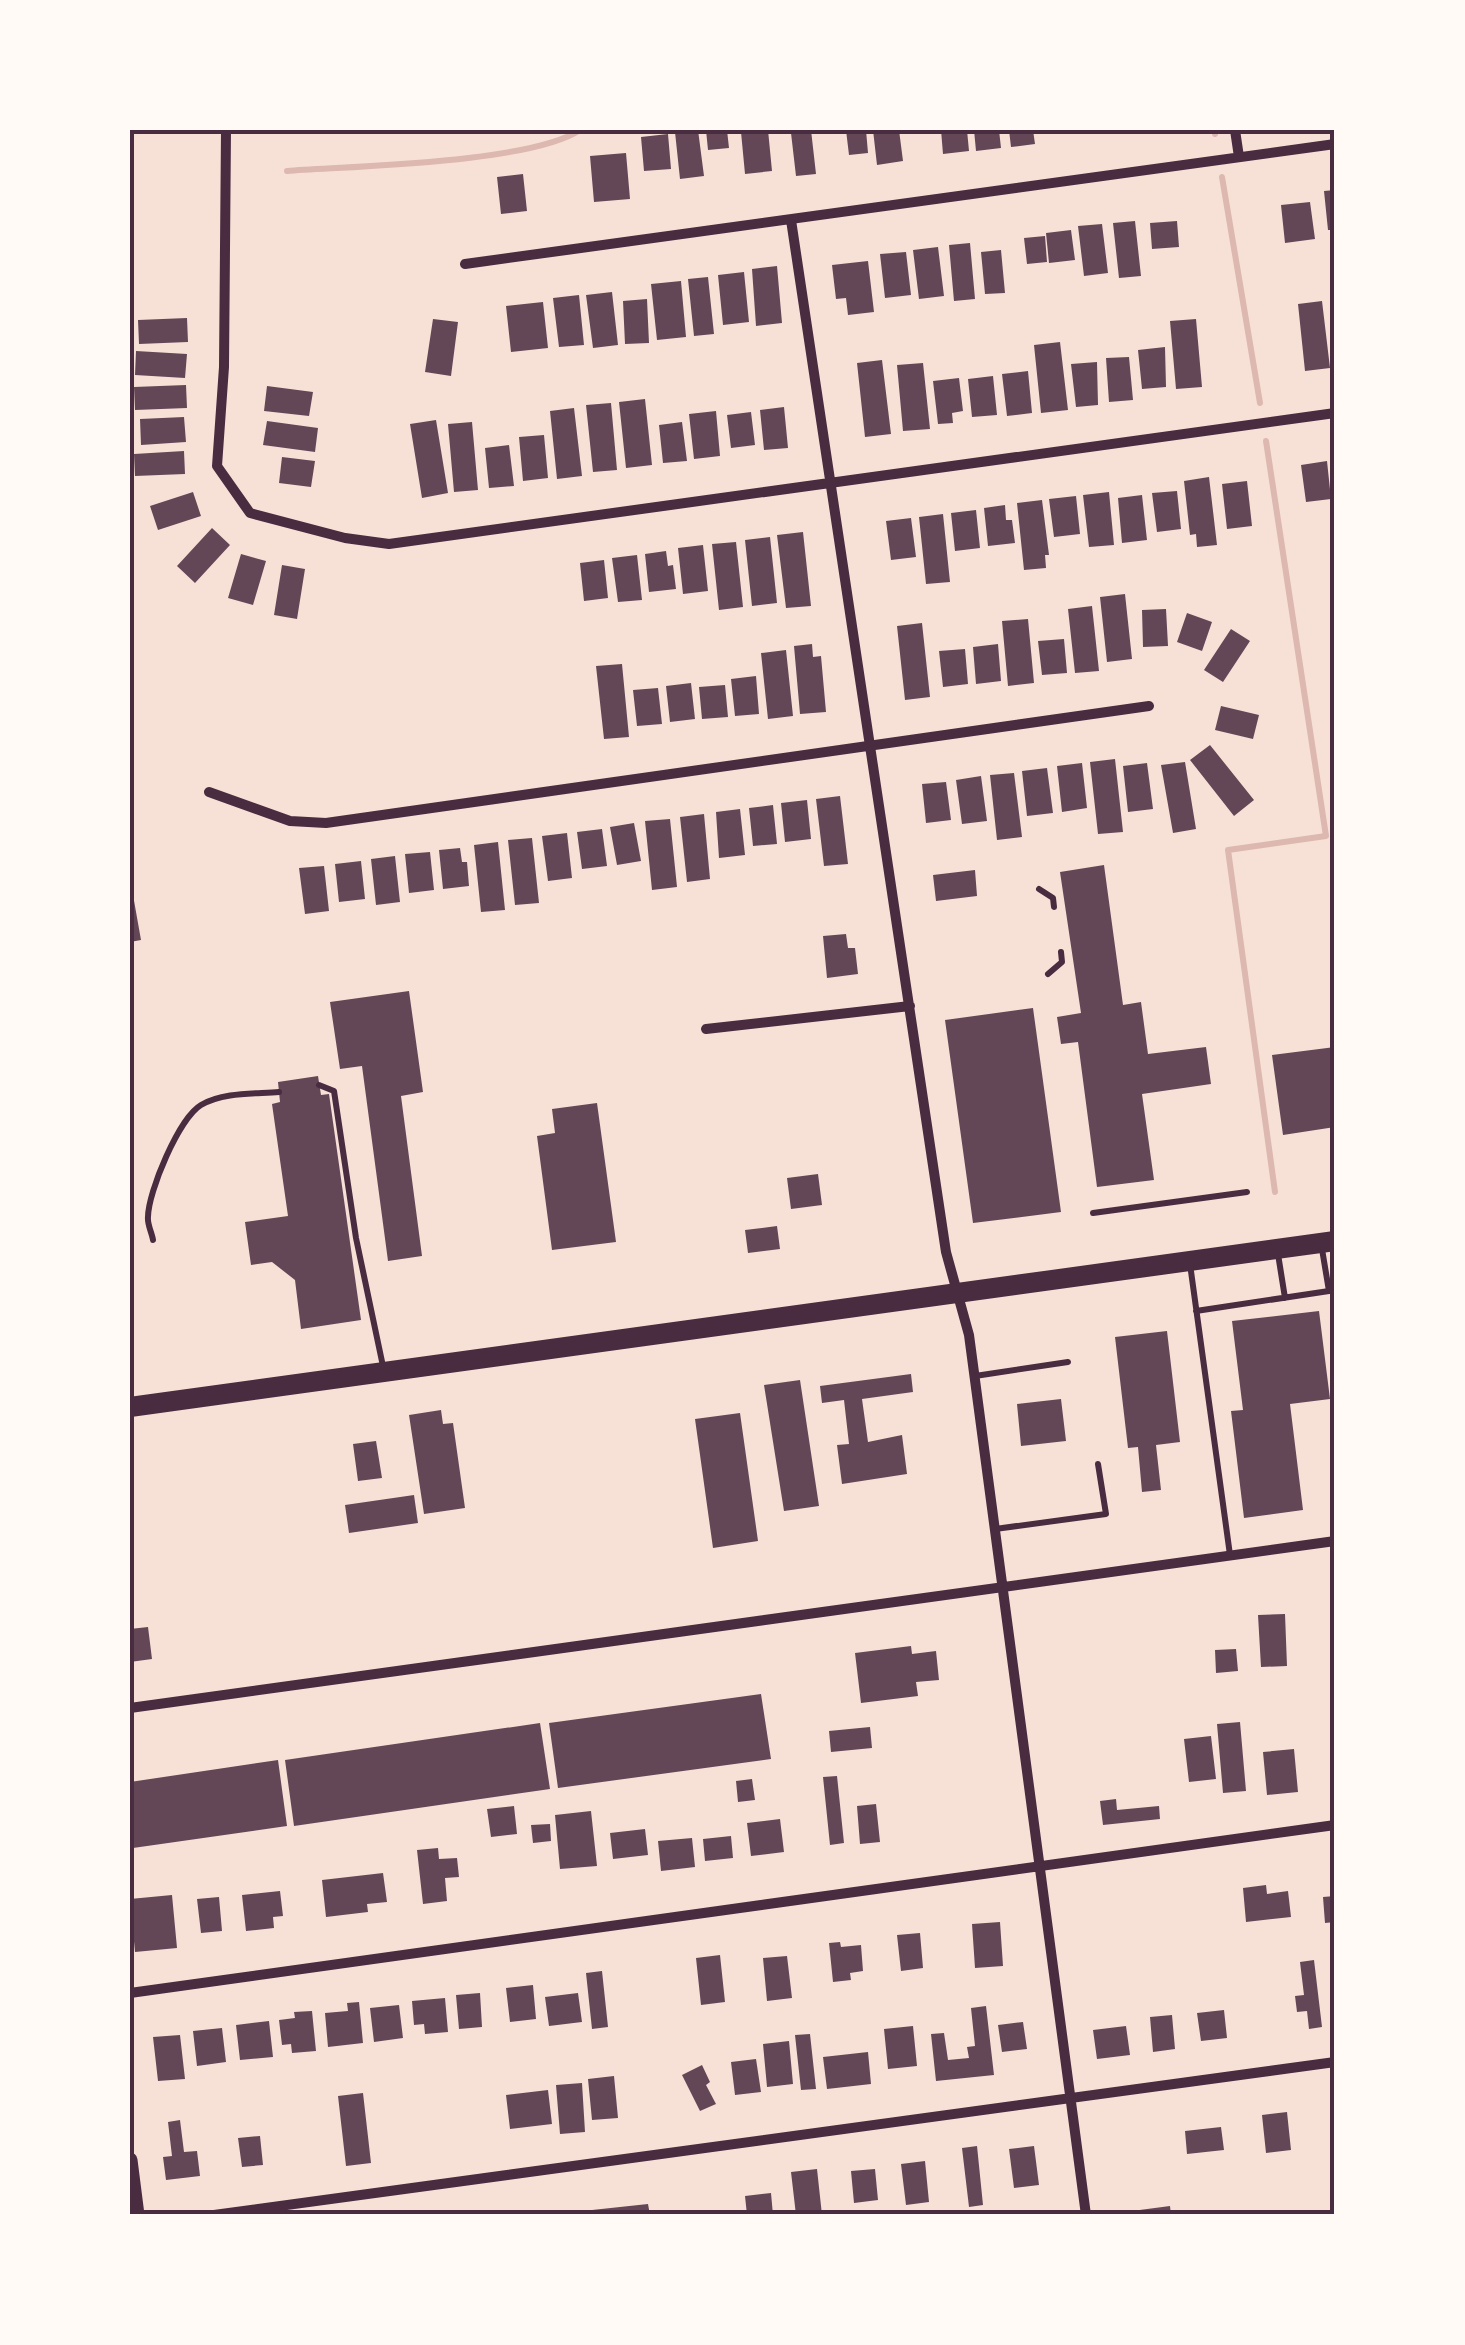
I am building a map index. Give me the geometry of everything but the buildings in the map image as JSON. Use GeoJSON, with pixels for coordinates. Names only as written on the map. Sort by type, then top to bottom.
{"type":"FeatureCollection","features":[{"type":"Feature","properties":{"kind":"main road"},"geometry":{"type":"LineString","coordinates":[[130,1407],[1328,1242]]}},
{"type":"Feature","properties":{"kind":"street"},"geometry":{"type":"LineString","coordinates":[[226,130],[224,367],[217,466],[250,513],[345,538],[388,544],[1335,414]]}},
{"type":"Feature","properties":{"kind":"street"},"geometry":{"type":"LineString","coordinates":[[1235,130],[1239,157]]}},
{"type":"Feature","properties":{"kind":"street"},"geometry":{"type":"LineString","coordinates":[[465,264],[1335,144]]}},
{"type":"Feature","properties":{"kind":"street"},"geometry":{"type":"LineString","coordinates":[[791,220],[946,1252],[968,1335],[1086,2215]]}},
{"type":"Feature","properties":{"kind":"street"},"geometry":{"type":"LineString","coordinates":[[209,792],[290,821],[326,823],[1149,706]]}},
{"type":"Feature","properties":{"kind":"street"},"geometry":{"type":"LineString","coordinates":[[706,1028],[910,1006]]}},
{"type":"Feature","properties":{"kind":"street"},"geometry":{"type":"LineString","coordinates":[[130,1708],[1335,1541]]}},
{"type":"Feature","properties":{"kind":"street"},"geometry":{"type":"LineString","coordinates":[[130,1992],[1335,1825]]}},
{"type":"Feature","properties":{"kind":"street"},"geometry":{"type":"LineString","coordinates":[[214,2215],[1335,2062]]}},
{"type":"Feature","properties":{"kind":"street"},"geometry":{"type":"LineString","coordinates":[[130,2160],[137,2215]]}},
{"type":"Feature","properties":{"kind":"lane"},"geometry":{"type":"LineString","coordinates":[[1039,889],[1053,898],[1054,907]]}},
{"type":"Feature","properties":{"kind":"lane"},"geometry":{"type":"LineString","coordinates":[[1048,974],[1062,962],[1061,952]]}},
{"type":"Feature","properties":{"kind":"lane"},"geometry":{"type":"LineString","coordinates":[[319,1085],[334,1091],[339,1112],[356,1238],[384,1372]]}},
{"type":"Feature","properties":{"kind":"lane"},"geometry":{"type":"LineString","coordinates":[[154,1240],[147,1218],[181,1125],[201,1105],[232,1096],[279,1092]]}},
{"type":"Feature","properties":{"kind":"lane"},"geometry":{"type":"LineString","coordinates":[[1094,1212],[1247,1192]]}},
{"type":"Feature","properties":{"kind":"lane"},"geometry":{"type":"LineString","coordinates":[[1196,1311],[1332,1291],[1328,1242]]}},
{"type":"Feature","properties":{"kind":"lane"},"geometry":{"type":"LineString","coordinates":[[1277,1248],[1284,1298]]}},
{"type":"Feature","properties":{"kind":"lane"},"geometry":{"type":"LineString","coordinates":[[1189,1260],[1230,1556]]}},
{"type":"Feature","properties":{"kind":"lane"},"geometry":{"type":"LineString","coordinates":[[974,1376],[1068,1362]]}},
{"type":"Feature","properties":{"kind":"lane"},"geometry":{"type":"LineString","coordinates":[[994,1530],[1106,1514],[1098,1464]]}},
{"type":"Feature","properties":{"kind":"waterway"},"geometry":{"type":"LineString","coordinates":[[287,171],[483,156],[523,150],[580,130]]}},
{"type":"Feature","properties":{"kind":"waterway"},"geometry":{"type":"LineString","coordinates":[[1214,130],[1215,134]]}},
{"type":"Feature","properties":{"kind":"waterway"},"geometry":{"type":"LineString","coordinates":[[1222,177],[1260,403]]}},
{"type":"Feature","properties":{"kind":"waterway"},"geometry":{"type":"LineString","coordinates":[[1266,441],[1326,836],[1228,850],[1275,1192]]}}]}
